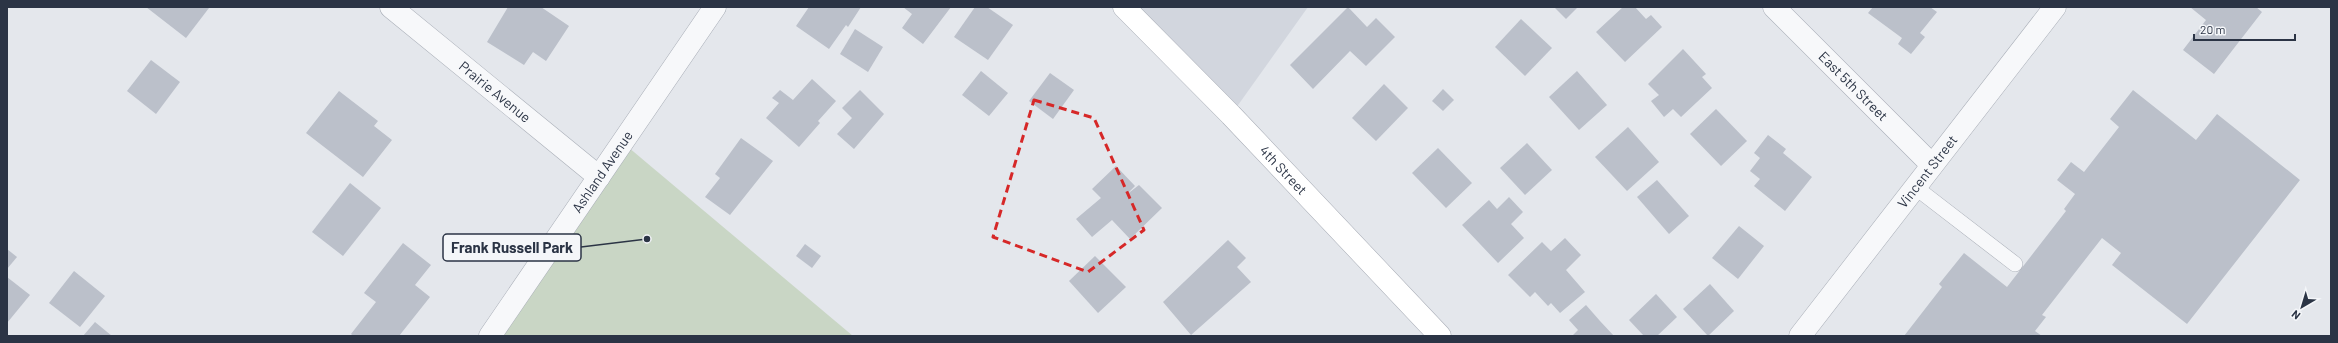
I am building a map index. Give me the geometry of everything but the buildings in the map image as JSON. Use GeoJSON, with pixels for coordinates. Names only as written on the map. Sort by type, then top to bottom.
{"type":"FeatureCollection","features":[{"type":"Feature","properties":{"kind":"street","name":"Prairie Avenue"},"geometry":{"type":"LineString","coordinates":[[391,7],[599,177]]}},
{"type":"Feature","properties":{"kind":"street","name":"Ashland Avenue"},"geometry":{"type":"LineString","coordinates":[[490,336],[715,7]]}},
{"type":"Feature","properties":{"kind":"street","name":"4th Street"},"geometry":{"type":"LineString","coordinates":[[1124,7],[1231,115],[1440,336]]}},
{"type":"Feature","properties":{"kind":"street","name":"East 5th Street"},"geometry":{"type":"LineString","coordinates":[[1774,7],[1932,165]]}},
{"type":"Feature","properties":{"kind":"street","name":"Vincent Street"},"geometry":{"type":"LineString","coordinates":[[1800,336],[2055,7]]}},
{"type":"Feature","properties":{"kind":"lane"},"geometry":{"type":"LineString","coordinates":[[1915,187],[2014,264]]}},
{"type":"Feature","properties":{"kind":"highlighted area"},"geometry":{"type":"Polygon","coordinates":[[[1034,100],[1094,118],[1144,230],[1088,272],[993,237],[1034,100]]]}},
{"type":"Feature","properties":{"kind":"shaded area"},"geometry":{"type":"Polygon","coordinates":[[[1125,7],[1308,7],[1231,115],[1125,7]]]}},
{"type":"Feature","properties":{"kind":"green space"},"geometry":{"type":"Polygon","coordinates":[[[622,142],[853,336],[490,336],[622,142]]]}},
{"type":"Feature","properties":{"kind":"place","name":"Frank Russell Park"},"geometry":{"type":"Point","coordinates":[647,239]}}]}
